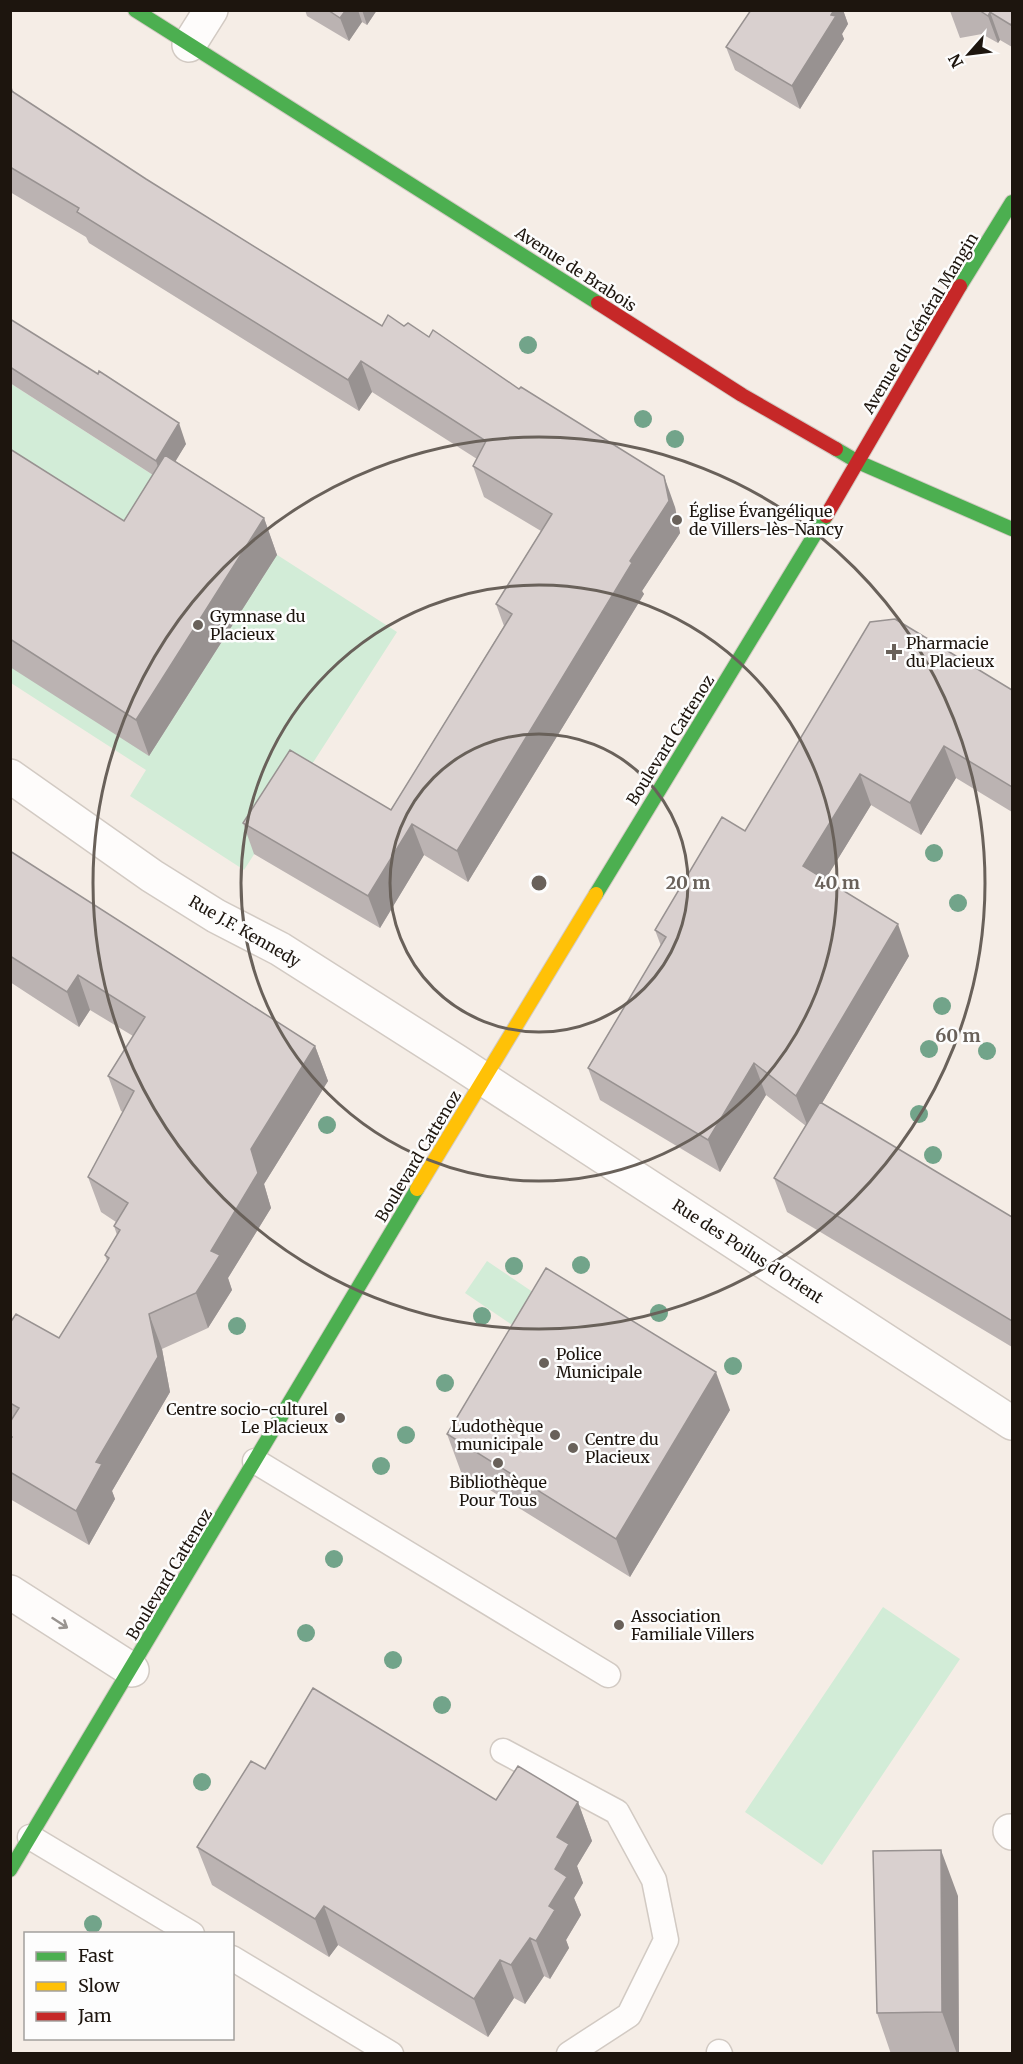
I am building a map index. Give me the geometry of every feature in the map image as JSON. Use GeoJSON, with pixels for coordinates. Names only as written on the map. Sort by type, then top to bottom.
{"type":"FeatureCollection","features":[{"type":"Feature","properties":{"kind":"street","name":"Avenue de Brabois"},"geometry":{"type":"LineString","coordinates":[[135,10],[742,394],[858,462],[1012,529]]}},
{"type":"Feature","properties":{"kind":"street"},"geometry":{"type":"LineString","coordinates":[[189,45],[212,10]]}},
{"type":"Feature","properties":{"kind":"street","name":"Avenue du Général Mangin"},"geometry":{"type":"LineString","coordinates":[[858,462],[927,338],[1012,202]]}},
{"type":"Feature","properties":{"kind":"street","name":"Boulevard Cattenoz"},"geometry":{"type":"LineString","coordinates":[[10,1870],[132,1670],[483,1079],[858,462]]}},
{"type":"Feature","properties":{"kind":"street","name":"Rue J.F. Kennedy"},"geometry":{"type":"LineString","coordinates":[[10,776],[152,876],[216,916],[280,949],[483,1079]]}},
{"type":"Feature","properties":{"kind":"street","name":"Rue des Poilus d'Orient"},"geometry":{"type":"LineString","coordinates":[[483,1079],[1012,1424]]}},
{"type":"Feature","properties":{"kind":"street"},"geometry":{"type":"LineString","coordinates":[[10,1592],[132,1670]]}},
{"type":"Feature","properties":{"kind":"lane"},"geometry":{"type":"LineString","coordinates":[[255,1461],[608,1676]]}},
{"type":"Feature","properties":{"kind":"lane"},"geometry":{"type":"LineString","coordinates":[[503,1751],[617,1812],[654,1880],[666,1940],[640,1994],[629,2015],[569,2054]]}},
{"type":"Feature","properties":{"kind":"lane"},"geometry":{"type":"LineString","coordinates":[[30,1837],[189,1932]]}},
{"type":"Feature","properties":{"kind":"lane"},"geometry":{"type":"LineString","coordinates":[[234,1959],[376,2049]]}},
{"type":"Feature","properties":{"kind":"green space","name":"Gymnase du Placieux"},"geometry":{"type":"Polygon","coordinates":[[[10,383],[397,632],[244,870],[130,796],[146,770],[11,683],[10,383]]]}},
{"type":"Feature","properties":{"kind":"green space"},"geometry":{"type":"Polygon","coordinates":[[[487,1261],[549,1303],[527,1335],[465,1293],[487,1261]]]}},
{"type":"Feature","properties":{"kind":"green space"},"geometry":{"type":"Polygon","coordinates":[[[883,1607],[960,1659],[822,1865],[745,1812],[883,1607]]]}},
{"type":"Feature","properties":{"kind":"building"},"geometry":{"type":"Polygon","coordinates":[[[328,10],[346,10],[340,18],[328,10]]]}},
{"type":"Feature","properties":{"kind":"building"},"geometry":{"type":"Polygon","coordinates":[[[751,10],[834,10],[831,15],[836,16],[792,86],[726,47],[751,10]]]}},
{"type":"Feature","properties":{"kind":"building"},"geometry":{"type":"Polygon","coordinates":[[[979,10],[1012,10],[1011,25],[990,12],[988,16],[979,10]]]}},
{"type":"Feature","properties":{"kind":"building"},"geometry":{"type":"Polygon","coordinates":[[[10,90],[146,179],[382,326],[388,315],[404,326],[408,323],[429,337],[433,330],[519,389],[521,387],[664,476],[669,501],[630,561],[632,563],[457,851],[412,824],[368,896],[243,823],[290,750],[391,810],[512,614],[496,604],[552,514],[473,466],[486,441],[361,361],[348,380],[77,212],[79,208],[10,167],[10,90]]]}},
{"type":"Feature","properties":{"kind":"building"},"geometry":{"type":"Polygon","coordinates":[[[10,319],[98,374],[99,371],[179,423],[156,461],[10,367],[10,319]]]}},
{"type":"Feature","properties":{"kind":"building"},"geometry":{"type":"Polygon","coordinates":[[[10,449],[124,521],[165,455],[264,518],[136,720],[10,639],[10,449]]]}},
{"type":"Feature","properties":{"kind":"building"},"geometry":{"type":"Polygon","coordinates":[[[895,619],[1012,690],[1012,787],[944,746],[910,803],[860,774],[803,866],[898,924],[796,1096],[754,1063],[708,1140],[588,1068],[666,937],[655,930],[722,817],[745,831],[870,622],[895,619]]]}},
{"type":"Feature","properties":{"kind":"building"},"geometry":{"type":"Polygon","coordinates":[[[10,851],[315,1046],[251,1149],[258,1173],[211,1251],[220,1255],[196,1293],[149,1314],[158,1357],[96,1462],[102,1464],[76,1511],[10,1472],[10,1440],[12,1437],[10,1436],[10,1422],[19,1408],[10,1403],[10,1323],[16,1314],[59,1338],[109,1258],[105,1255],[120,1230],[114,1226],[128,1203],[88,1177],[134,1091],[108,1076],[145,1017],[78,975],[67,992],[10,956],[10,851]]]}},
{"type":"Feature","properties":{"kind":"building"},"geometry":{"type":"Polygon","coordinates":[[[820,1102],[1012,1217],[1012,1321],[774,1178],[820,1102]]]}},
{"type":"Feature","properties":{"kind":"building"},"geometry":{"type":"Polygon","coordinates":[[[546,1268],[716,1372],[616,1539],[447,1434],[546,1268]]]}},
{"type":"Feature","properties":{"kind":"building"},"geometry":{"type":"Polygon","coordinates":[[[313,1688],[496,1800],[518,1766],[578,1802],[557,1837],[569,1844],[555,1869],[567,1877],[549,1906],[555,1910],[536,1941],[530,1938],[511,1965],[500,1960],[474,1999],[324,1906],[315,1919],[197,1847],[251,1761],[265,1769],[313,1688]]]}},
{"type":"Feature","properties":{"kind":"building"},"geometry":{"type":"Polygon","coordinates":[[[941,1850],[942,2012],[877,2013],[873,1851],[941,1850]]]}},
{"type":"Feature","properties":{"kind":"traffic: fast"},"geometry":{"type":"LineString","coordinates":[[135,10],[598,303]]}},
{"type":"Feature","properties":{"kind":"traffic: fast"},"geometry":{"type":"LineString","coordinates":[[960,286],[1012,202]]}},
{"type":"Feature","properties":{"kind":"traffic: fast"},"geometry":{"type":"LineString","coordinates":[[836,449],[858,462],[1012,529]]}},
{"type":"Feature","properties":{"kind":"traffic: fast"},"geometry":{"type":"LineString","coordinates":[[596,894],[826,516]]}},
{"type":"Feature","properties":{"kind":"traffic: fast"},"geometry":{"type":"LineString","coordinates":[[10,1870],[417,1189]]}},
{"type":"Feature","properties":{"kind":"traffic: slow"},"geometry":{"type":"LineString","coordinates":[[417,1189],[596,894]]}},
{"type":"Feature","properties":{"kind":"traffic: jam"},"geometry":{"type":"LineString","coordinates":[[826,516],[960,286]]}},
{"type":"Feature","properties":{"kind":"traffic: jam"},"geometry":{"type":"LineString","coordinates":[[598,303],[742,395],[836,449]]}},
{"type":"Feature","properties":{"kind":"place","name":"Église Évangélique de Villers-lès-Nancy"},"geometry":{"type":"Point","coordinates":[677,520]}},
{"type":"Feature","properties":{"kind":"place","name":"Gymnase du Placieux"},"geometry":{"type":"Point","coordinates":[198,625]}},
{"type":"Feature","properties":{"kind":"place","name":"Pharmacie du Placieux"},"geometry":{"type":"Point","coordinates":[894,652]}},
{"type":"Feature","properties":{"kind":"place","name":"Police Municipale"},"geometry":{"type":"Point","coordinates":[544,1363]}},
{"type":"Feature","properties":{"kind":"place","name":"Centre socio-culturel Le Placieux"},"geometry":{"type":"Point","coordinates":[340,1418]}},
{"type":"Feature","properties":{"kind":"place","name":"Ludothèque municipale"},"geometry":{"type":"Point","coordinates":[555,1435]}},
{"type":"Feature","properties":{"kind":"place","name":"Centre du Placieux"},"geometry":{"type":"Point","coordinates":[573,1448]}},
{"type":"Feature","properties":{"kind":"place","name":"Bibliothèque Pour Tous"},"geometry":{"type":"Point","coordinates":[498,1463]}},
{"type":"Feature","properties":{"kind":"place","name":"Association Familiale Villers"},"geometry":{"type":"Point","coordinates":[619,1625]}}]}
